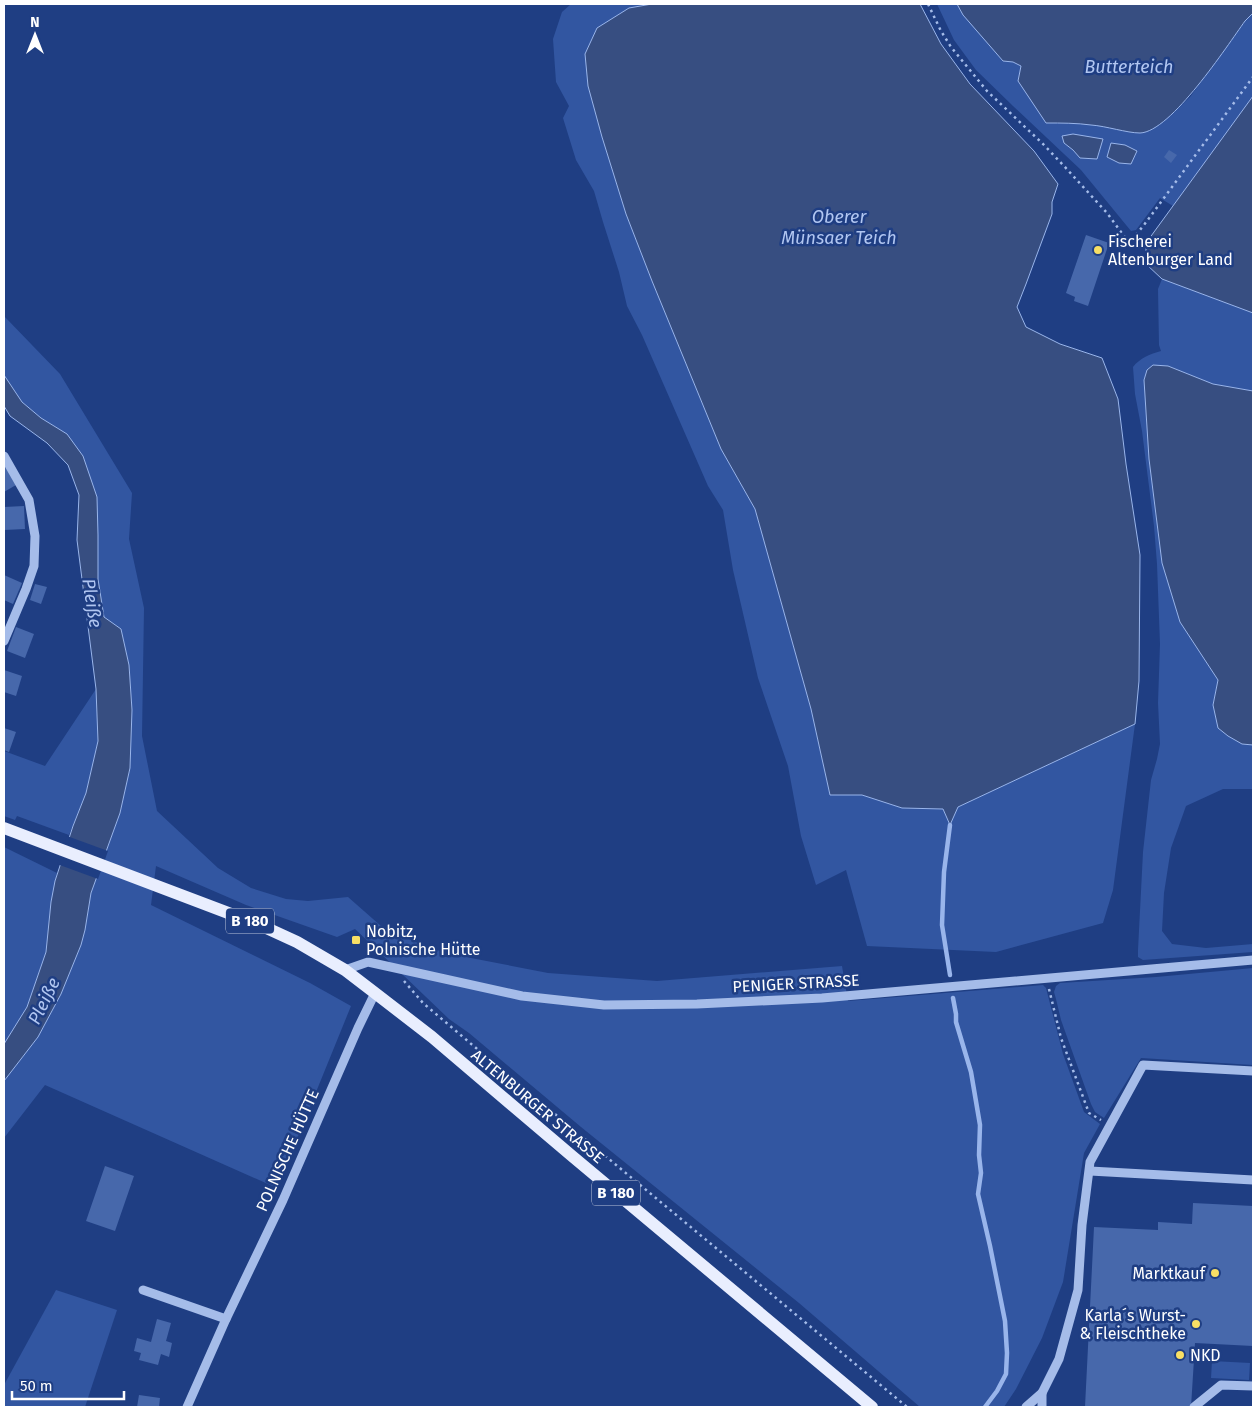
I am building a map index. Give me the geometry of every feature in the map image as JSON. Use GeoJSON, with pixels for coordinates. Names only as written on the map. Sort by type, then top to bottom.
{"type":"FeatureCollection","features":[{"type":"Feature","properties":{"kind":"main road","name":"ALTENBURGER STRASSE"},"geometry":{"type":"LineString","coordinates":[[4,828],[268,929],[297,942],[345,970],[432,1037],[872,1407]]}},
{"type":"Feature","properties":{"kind":"street"},"geometry":{"type":"LineString","coordinates":[[4,456],[29,500],[35,536],[34,566],[4,641]]}},
{"type":"Feature","properties":{"kind":"street","name":"PENIGER STRASSE"},"geometry":{"type":"LineString","coordinates":[[345,970],[368,962],[522,996],[604,1005],[697,1004],[822,998],[1253,960]]}},
{"type":"Feature","properties":{"kind":"street","name":"POLNISCHE HÜTTE"},"geometry":{"type":"LineString","coordinates":[[187,1407],[226,1319],[283,1200],[351,1044],[376,993]]}},
{"type":"Feature","properties":{"kind":"street"},"geometry":{"type":"LineString","coordinates":[[1026,1407],[1042,1393],[1059,1358],[1078,1290],[1082,1225],[1090,1162],[1143,1066],[1253,1071]]}},
{"type":"Feature","properties":{"kind":"street"},"geometry":{"type":"LineString","coordinates":[[1090,1171],[1253,1180]]}},
{"type":"Feature","properties":{"kind":"street"},"geometry":{"type":"LineString","coordinates":[[142,1290],[226,1319]]}},
{"type":"Feature","properties":{"kind":"street"},"geometry":{"type":"LineString","coordinates":[[1194,1407],[1221,1385],[1253,1386]]}},
{"type":"Feature","properties":{"kind":"street"},"geometry":{"type":"LineString","coordinates":[[1042,1393],[1042,1407]]}},
{"type":"Feature","properties":{"kind":"path"},"geometry":{"type":"LineString","coordinates":[[928,4],[951,47],[987,91],[1054,155],[1107,213],[1129,243],[1253,77]]}},
{"type":"Feature","properties":{"kind":"path"},"geometry":{"type":"LineString","coordinates":[[398,968],[405,984],[423,1003],[907,1407]]}},
{"type":"Feature","properties":{"kind":"path"},"geometry":{"type":"LineString","coordinates":[[1046,978],[1061,1038],[1089,1113],[1110,1125]]}},
{"type":"Feature","properties":{"kind":"shaded area"},"geometry":{"type":"Polygon","coordinates":[[[571,4],[652,4],[629,8],[588,86],[626,214],[652,281],[721,449],[755,509],[811,709],[830,795],[862,795],[902,808],[944,809],[950,824],[958,807],[1135,724],[1113,890],[1103,923],[996,952],[867,946],[846,870],[816,885],[801,836],[788,766],[758,678],[733,570],[723,510],[708,486],[642,335],[627,306],[619,272],[594,191],[576,160],[563,118],[569,106],[556,82],[553,39],[562,12],[571,4]]]}},
{"type":"Feature","properties":{"kind":"shaded area"},"geometry":{"type":"Polygon","coordinates":[[[937,4],[957,4],[963,15],[1013,62],[1021,66],[1046,123],[1090,124],[1171,115],[1190,97],[1245,21],[1253,13],[1253,96],[1173,206],[1160,198],[1136,230],[1131,231],[1081,170],[976,70],[954,40],[937,4]]]}},
{"type":"Feature","properties":{"kind":"shaded area"},"geometry":{"type":"Polygon","coordinates":[[[1162,279],[1253,313],[1253,391],[1213,384],[1168,366],[1144,380],[1149,459],[1162,563],[1180,622],[1218,680],[1213,705],[1242,744],[1253,745],[1253,789],[1223,789],[1186,806],[1171,848],[1164,893],[1162,931],[1172,944],[1206,948],[1253,944],[1253,952],[1143,960],[1138,957],[1138,950],[1143,852],[1151,780],[1160,744],[1158,703],[1160,644],[1154,526],[1142,431],[1135,394],[1133,367],[1153,353],[1161,351],[1159,345],[1158,289],[1162,279]]]}},
{"type":"Feature","properties":{"kind":"shaded area"},"geometry":{"type":"Polygon","coordinates":[[[4,316],[60,374],[132,493],[129,539],[144,608],[142,736],[157,811],[218,868],[251,888],[286,899],[308,901],[348,897],[381,926],[445,953],[548,973],[657,981],[842,966],[848,1001],[1043,985],[1046,988],[1063,1054],[1084,1112],[1100,1124],[1084,1153],[1063,1282],[1042,1338],[1016,1389],[1004,1407],[920,1407],[799,1303],[581,1127],[469,1033],[449,1019],[355,929],[337,937],[246,905],[156,866],[151,905],[310,983],[351,1006],[277,1188],[45,1085],[4,1138],[4,1081],[38,1037],[61,994],[81,945],[91,893],[120,813],[130,768],[132,710],[129,665],[121,629],[104,617],[98,579],[98,535],[67,434],[41,418],[22,402],[4,375],[4,316]]]}},
{"type":"Feature","properties":{"kind":"shaded area"},"geometry":{"type":"Polygon","coordinates":[[[96,689],[98,741],[86,793],[69,835],[17,816],[15,820],[4,816],[4,751],[45,766],[96,689]]]}},
{"type":"Feature","properties":{"kind":"shaded area"},"geometry":{"type":"Polygon","coordinates":[[[4,847],[57,873],[51,902],[46,952],[27,1007],[4,1044],[4,847]]]}},
{"type":"Feature","properties":{"kind":"shaded area"},"geometry":{"type":"Polygon","coordinates":[[[1253,968],[1253,1065],[1141,1058],[1104,1118],[1095,1112],[1061,1020],[1054,992],[1056,986],[1060,983],[1253,968]]]}},
{"type":"Feature","properties":{"kind":"shaded area"},"geometry":{"type":"Polygon","coordinates":[[[56,1290],[117,1310],[85,1407],[4,1407],[4,1385],[56,1290]]]}},
{"type":"Feature","properties":{"kind":"shaded area"},"geometry":{"type":"Polygon","coordinates":[[[1212,1361],[1250,1363],[1249,1380],[1211,1378],[1212,1361]]]}},
{"type":"Feature","properties":{"kind":"water","name":"Oberer Münsaer Teich"},"geometry":{"type":"Polygon","coordinates":[[[652,4],[920,4],[941,44],[970,84],[1034,151],[1058,184],[1052,202],[1052,214],[1017,307],[1026,327],[1060,344],[1102,358],[1118,399],[1140,555],[1139,681],[1135,724],[958,807],[950,825],[943,809],[902,808],[862,795],[830,795],[811,709],[755,509],[721,449],[652,281],[626,214],[588,86],[585,54],[597,28],[629,8],[652,4]]]}},
{"type":"Feature","properties":{"kind":"water","name":"Butterteich"},"geometry":{"type":"Polygon","coordinates":[[[957,4],[1253,4],[1253,13],[1182,104],[1167,119],[1153,129],[1140,133],[1086,124],[1046,123],[1018,81],[1021,66],[1013,62],[1003,61],[963,15],[957,4]]]}},
{"type":"Feature","properties":{"kind":"water"},"geometry":{"type":"Polygon","coordinates":[[[1253,96],[1253,313],[1162,279],[1146,264],[1146,243],[1253,96]]]}},
{"type":"Feature","properties":{"kind":"water"},"geometry":{"type":"Polygon","coordinates":[[[1073,134],[1103,139],[1097,159],[1080,158],[1064,143],[1062,136],[1073,134]]]}},
{"type":"Feature","properties":{"kind":"water"},"geometry":{"type":"Polygon","coordinates":[[[1111,143],[1125,145],[1137,151],[1131,164],[1119,163],[1107,157],[1111,143]]]}},
{"type":"Feature","properties":{"kind":"water"},"geometry":{"type":"Polygon","coordinates":[[[1153,365],[1168,366],[1213,384],[1253,391],[1253,745],[1242,744],[1218,728],[1213,705],[1218,680],[1180,622],[1162,563],[1149,459],[1144,380],[1147,370],[1153,365]]]}},
{"type":"Feature","properties":{"kind":"water","name":"Pleiße"},"geometry":{"type":"Polygon","coordinates":[[[4,375],[22,402],[41,418],[67,434],[83,456],[97,497],[98,579],[104,617],[121,629],[129,665],[132,710],[130,768],[120,813],[91,893],[81,945],[61,994],[38,1037],[4,1081],[4,1044],[27,1007],[46,952],[55,881],[86,793],[98,741],[96,689],[77,540],[79,495],[68,465],[47,443],[10,416],[4,406],[4,375]]]}},
{"type":"Feature","properties":{"kind":"pier"},"geometry":{"type":"Polygon","coordinates":[[[67,836],[108,851],[98,879],[57,864],[67,836]]]}},
{"type":"Feature","properties":{"kind":"building"},"geometry":{"type":"Polygon","coordinates":[[[1169,150],[1177,155],[1171,163],[1164,157],[1169,150]]]}},
{"type":"Feature","properties":{"kind":"building"},"geometry":{"type":"Polygon","coordinates":[[[1086,235],[1109,243],[1088,306],[1074,301],[1075,297],[1066,293],[1086,235]]]}},
{"type":"Feature","properties":{"kind":"building"},"geometry":{"type":"Polygon","coordinates":[[[4,464],[16,485],[4,492],[4,464]]]}},
{"type":"Feature","properties":{"kind":"building"},"geometry":{"type":"Polygon","coordinates":[[[24,506],[25,529],[4,530],[4,507],[24,506]]]}},
{"type":"Feature","properties":{"kind":"building"},"geometry":{"type":"Polygon","coordinates":[[[4,575],[22,583],[13,604],[4,600],[4,575]]]}},
{"type":"Feature","properties":{"kind":"building"},"geometry":{"type":"Polygon","coordinates":[[[35,584],[47,587],[41,604],[30,600],[35,584]]]}},
{"type":"Feature","properties":{"kind":"building"},"geometry":{"type":"Polygon","coordinates":[[[16,627],[34,634],[25,658],[7,651],[16,627]]]}},
{"type":"Feature","properties":{"kind":"building"},"geometry":{"type":"Polygon","coordinates":[[[4,670],[22,676],[16,696],[4,692],[4,670]]]}},
{"type":"Feature","properties":{"kind":"building"},"geometry":{"type":"Polygon","coordinates":[[[4,728],[16,732],[9,752],[4,750],[4,728]]]}},
{"type":"Feature","properties":{"kind":"building"},"geometry":{"type":"Polygon","coordinates":[[[105,1166],[134,1176],[115,1231],[86,1221],[105,1166]]]}},
{"type":"Feature","properties":{"kind":"building"},"geometry":{"type":"Polygon","coordinates":[[[1193,1203],[1253,1206],[1253,1346],[1195,1343],[1191,1407],[1085,1407],[1094,1227],[1158,1230],[1158,1222],[1192,1224],[1193,1203]]]}},
{"type":"Feature","properties":{"kind":"building"},"geometry":{"type":"Polygon","coordinates":[[[157,1319],[171,1323],[166,1341],[172,1343],[169,1357],[161,1354],[158,1365],[139,1360],[141,1353],[134,1351],[137,1338],[151,1342],[157,1319]]]}},
{"type":"Feature","properties":{"kind":"building"},"geometry":{"type":"Polygon","coordinates":[[[139,1395],[160,1398],[159,1407],[137,1407],[139,1395]]]}},
{"type":"Feature","properties":{"kind":"waterway"},"geometry":{"type":"LineString","coordinates":[[950,825],[944,872],[942,925],[950,975]]}},
{"type":"Feature","properties":{"kind":"waterway"},"geometry":{"type":"LineString","coordinates":[[953,998],[956,1022],[971,1072],[980,1125],[979,1155],[981,1173],[978,1194],[1005,1321],[1006,1374],[997,1391],[985,1407]]}},
{"type":"Feature","properties":{"kind":"place","name":"Fischerei Altenburger Land"},"geometry":{"type":"Point","coordinates":[1098,250]}},
{"type":"Feature","properties":{"kind":"place","name":"Nobitz, Polnische Hütte"},"geometry":{"type":"Point","coordinates":[356,940]}},
{"type":"Feature","properties":{"kind":"place","name":"Marktkauf"},"geometry":{"type":"Point","coordinates":[1215,1273]}},
{"type":"Feature","properties":{"kind":"place","name":"Karla´s Wurst- & Fleischtheke"},"geometry":{"type":"Point","coordinates":[1196,1324]}},
{"type":"Feature","properties":{"kind":"place","name":"NKD"},"geometry":{"type":"Point","coordinates":[1180,1355]}}]}
